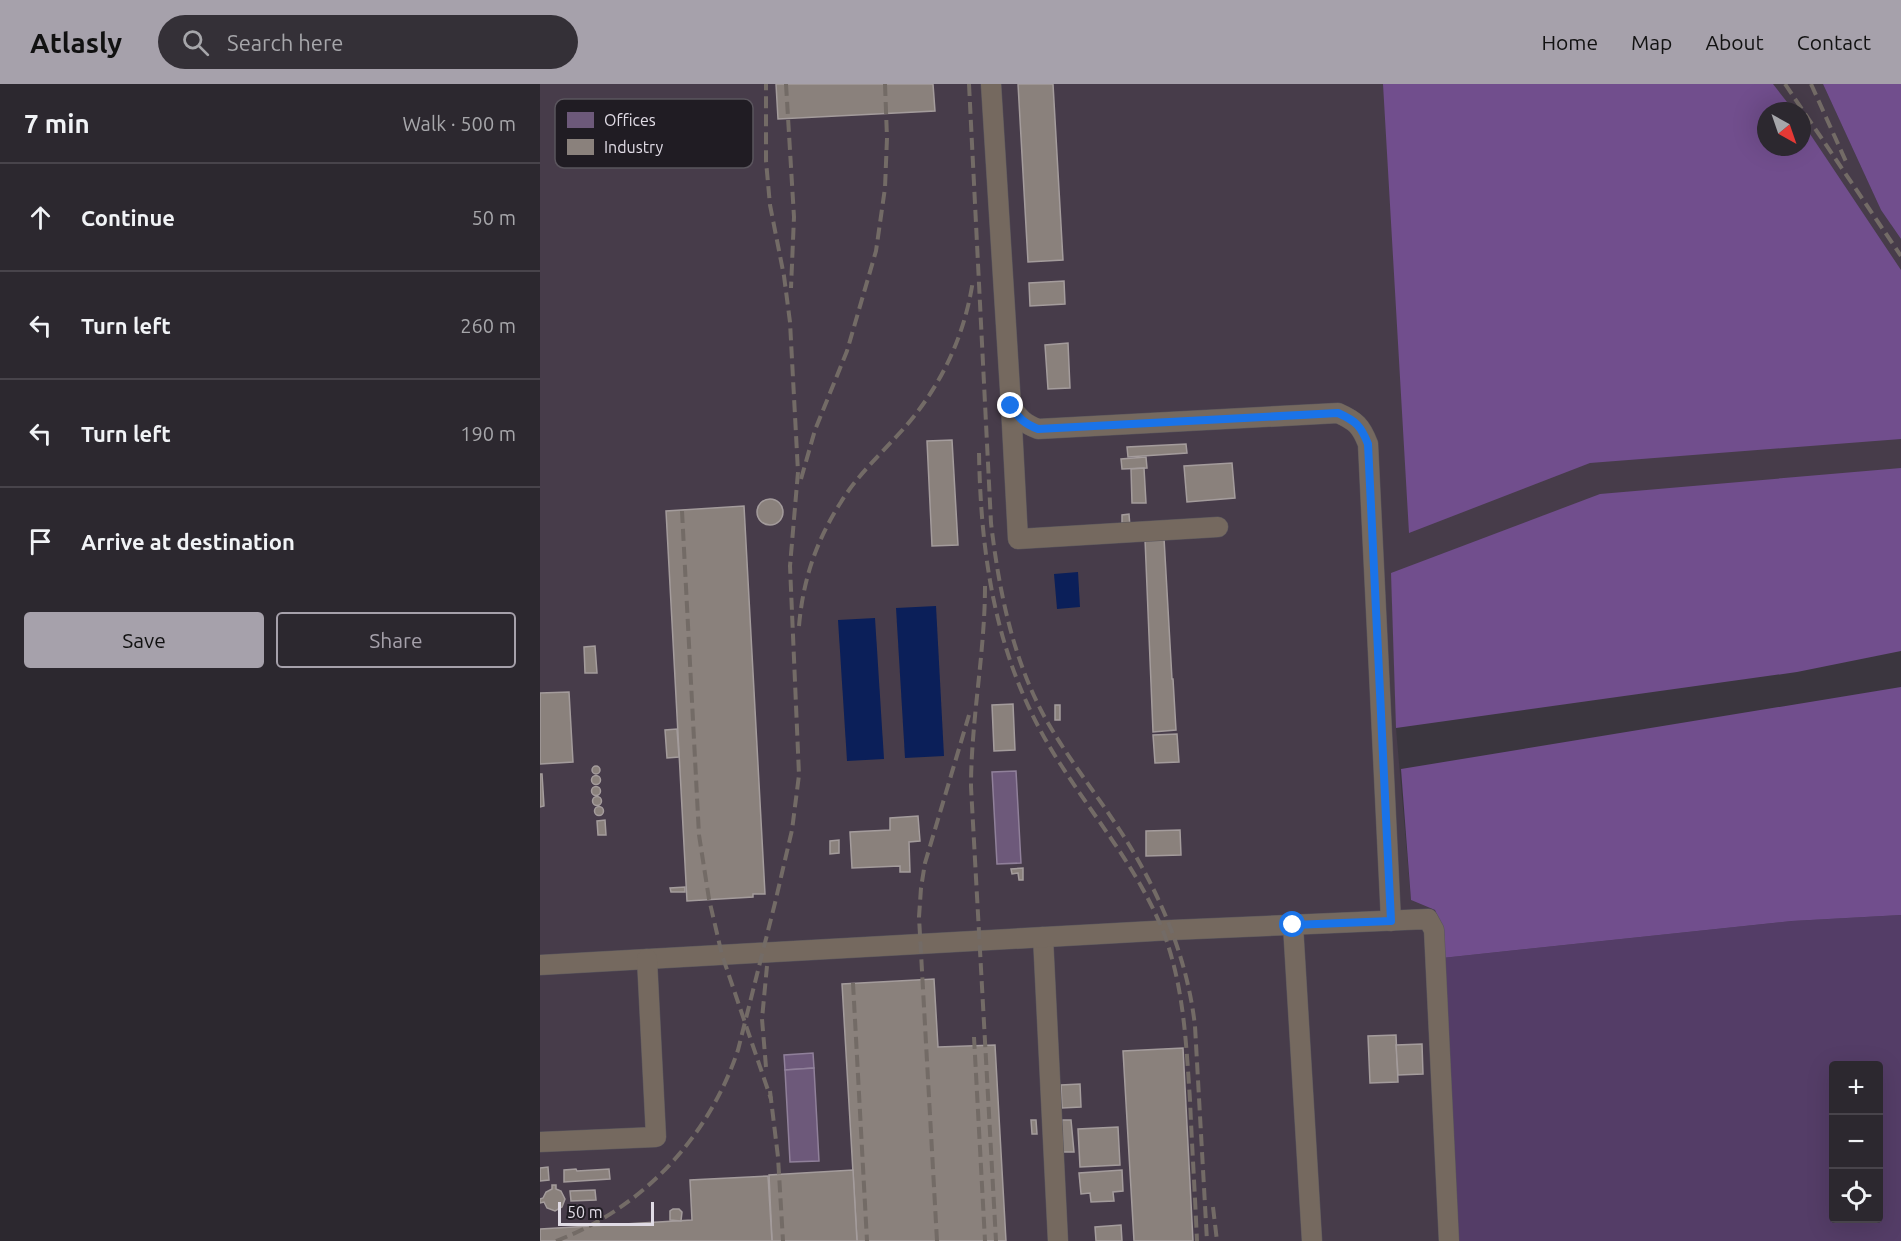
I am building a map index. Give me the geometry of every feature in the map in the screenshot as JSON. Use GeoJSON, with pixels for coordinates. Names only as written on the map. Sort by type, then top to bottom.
{"type":"FeatureCollection","features":[{"type":"Feature","properties":{"kind":"lane"},"geometry":{"type":"LineString","coordinates":[[991,84],[1018,539],[1218,527]]}},
{"type":"Feature","properties":{"kind":"lane"},"geometry":{"type":"LineString","coordinates":[[1011,406],[1017,417],[1038,429],[1338,413],[1351,419],[1362,429],[1368,444],[1391,921]]}},
{"type":"Feature","properties":{"kind":"lane"},"geometry":{"type":"LineString","coordinates":[[540,965],[1043,937],[1428,919],[1434,930],[1449,1241]]}},
{"type":"Feature","properties":{"kind":"lane"},"geometry":{"type":"LineString","coordinates":[[1293,925],[1312,1241]]}},
{"type":"Feature","properties":{"kind":"lane"},"geometry":{"type":"LineString","coordinates":[[1043,937],[1058,1241]]}},
{"type":"Feature","properties":{"kind":"lane"},"geometry":{"type":"LineString","coordinates":[[540,1142],[656,1137],[646,959]]}},
{"type":"Feature","properties":{"kind":"shaded area"},"geometry":{"type":"Polygon","coordinates":[[[540,84],[1823,84],[1881,210],[1901,239],[1901,567],[1396,728],[1411,900],[1435,910],[1441,924],[1456,1241],[540,1241],[540,84]]]}},
{"type":"Feature","properties":{"kind":"shaded area"},"geometry":{"type":"Polygon","coordinates":[[[1383,84],[1773,84],[1787,102],[1757,102],[1757,156],[1811,156],[1811,135],[1901,270],[1901,439],[1590,463],[1409,533],[1383,84]]]}},
{"type":"Feature","properties":{"kind":"shaded area"},"geometry":{"type":"Polygon","coordinates":[[[1823,84],[1901,84],[1901,239],[1881,210],[1823,84]]]}},
{"type":"Feature","properties":{"kind":"shaded area"},"geometry":{"type":"Polygon","coordinates":[[[1901,468],[1901,651],[1797,672],[1396,728],[1391,573],[1600,494],[1901,468]]]}},
{"type":"Feature","properties":{"kind":"shaded area"},"geometry":{"type":"Polygon","coordinates":[[[1901,687],[1901,915],[1792,921],[1442,958],[1441,925],[1435,910],[1411,900],[1401,769],[1901,687]]]}},
{"type":"Feature","properties":{"kind":"shaded area"},"geometry":{"type":"Polygon","coordinates":[[[1901,915],[1901,1241],[1456,1241],[1442,958],[1792,921],[1901,915]]]}},
{"type":"Feature","properties":{"kind":"water"},"geometry":{"type":"Polygon","coordinates":[[[1078,572],[1080,607],[1057,609],[1054,574],[1078,572]]]}},
{"type":"Feature","properties":{"kind":"water"},"geometry":{"type":"Polygon","coordinates":[[[936,606],[944,756],[905,758],[896,608],[936,606]]]}},
{"type":"Feature","properties":{"kind":"water"},"geometry":{"type":"Polygon","coordinates":[[[875,618],[884,759],[847,761],[838,620],[875,618]]]}},
{"type":"Feature","properties":{"kind":"building: Offices"},"geometry":{"type":"Polygon","coordinates":[[[1016,771],[1021,863],[997,864],[992,772],[1016,771]]]}},
{"type":"Feature","properties":{"kind":"building: Offices"},"geometry":{"type":"Polygon","coordinates":[[[813,1053],[814,1068],[785,1070],[784,1055],[813,1053]]]}},
{"type":"Feature","properties":{"kind":"building: Offices"},"geometry":{"type":"Polygon","coordinates":[[[814,1068],[819,1161],[790,1162],[785,1070],[814,1068]]]}},
{"type":"Feature","properties":{"kind":"building: Industry"},"geometry":{"type":"Polygon","coordinates":[[[776,84],[933,84],[935,111],[778,119],[776,84]]]}},
{"type":"Feature","properties":{"kind":"building: Industry"},"geometry":{"type":"Polygon","coordinates":[[[1018,84],[1053,84],[1063,260],[1028,262],[1018,84]]]}},
{"type":"Feature","properties":{"kind":"building: Industry"},"geometry":{"type":"Polygon","coordinates":[[[1064,281],[1065,304],[1030,306],[1029,283],[1064,281]]]}},
{"type":"Feature","properties":{"kind":"building: Industry"},"geometry":{"type":"Polygon","coordinates":[[[1068,343],[1070,388],[1048,389],[1045,345],[1068,343]]]}},
{"type":"Feature","properties":{"kind":"building: Industry"},"geometry":{"type":"Polygon","coordinates":[[[952,440],[958,545],[932,546],[927,441],[952,440]]]}},
{"type":"Feature","properties":{"kind":"building: Industry"},"geometry":{"type":"Polygon","coordinates":[[[1186,444],[1187,453],[1128,457],[1127,447],[1186,444]]]}},
{"type":"Feature","properties":{"kind":"building: Industry"},"geometry":{"type":"Polygon","coordinates":[[[1146,457],[1147,468],[1122,469],[1121,459],[1146,457]]]}},
{"type":"Feature","properties":{"kind":"building: Industry"},"geometry":{"type":"Polygon","coordinates":[[[1232,463],[1235,498],[1187,502],[1184,466],[1232,463]]]}},
{"type":"Feature","properties":{"kind":"building: Industry"},"geometry":{"type":"Polygon","coordinates":[[[1144,468],[1146,503],[1132,503],[1131,469],[1144,468]]]}},
{"type":"Feature","properties":{"kind":"building: Industry"},"geometry":{"type":"Polygon","coordinates":[[[770,499],[779,503],[783,512],[779,521],[770,525],[761,521],[757,512],[761,503],[770,499]]]}},
{"type":"Feature","properties":{"kind":"building: Industry"},"geometry":{"type":"Polygon","coordinates":[[[744,506],[765,894],[753,894],[753,897],[687,901],[666,511],[744,506]]]}},
{"type":"Feature","properties":{"kind":"building: Industry"},"geometry":{"type":"Polygon","coordinates":[[[1129,514],[1130,527],[1122,527],[1122,515],[1129,514]]]}},
{"type":"Feature","properties":{"kind":"building: Industry"},"geometry":{"type":"Polygon","coordinates":[[[1164,538],[1176,730],[1153,732],[1145,539],[1164,538]]]}},
{"type":"Feature","properties":{"kind":"building: Industry"},"geometry":{"type":"Polygon","coordinates":[[[595,646],[597,673],[585,673],[584,647],[595,646]]]}},
{"type":"Feature","properties":{"kind":"building: Industry"},"geometry":{"type":"Polygon","coordinates":[[[569,692],[573,762],[540,764],[540,693],[569,692]]]}},
{"type":"Feature","properties":{"kind":"building: Industry"},"geometry":{"type":"Polygon","coordinates":[[[1013,704],[1015,750],[994,751],[992,705],[1013,704]]]}},
{"type":"Feature","properties":{"kind":"building: Industry"},"geometry":{"type":"Polygon","coordinates":[[[1055,705],[1060,705],[1060,720],[1055,720],[1055,705]]]}},
{"type":"Feature","properties":{"kind":"building: Industry"},"geometry":{"type":"Polygon","coordinates":[[[677,729],[679,757],[667,758],[665,730],[677,729]]]}},
{"type":"Feature","properties":{"kind":"building: Industry"},"geometry":{"type":"Polygon","coordinates":[[[1177,734],[1179,762],[1155,763],[1153,735],[1177,734]]]}},
{"type":"Feature","properties":{"kind":"building: Industry"},"geometry":{"type":"Polygon","coordinates":[[[596,766],[600,770],[596,774],[592,770],[596,766]]]}},
{"type":"Feature","properties":{"kind":"building: Industry"},"geometry":{"type":"Polygon","coordinates":[[[540,774],[542,774],[544,806],[540,807],[540,774]]]}},
{"type":"Feature","properties":{"kind":"building: Industry"},"geometry":{"type":"Polygon","coordinates":[[[596,776],[600,780],[596,784],[592,780],[596,776]]]}},
{"type":"Feature","properties":{"kind":"building: Industry"},"geometry":{"type":"Polygon","coordinates":[[[596,787],[600,791],[596,795],[592,791],[596,787]]]}},
{"type":"Feature","properties":{"kind":"building: Industry"},"geometry":{"type":"Polygon","coordinates":[[[597,797],[601,801],[597,805],[593,801],[597,797]]]}},
{"type":"Feature","properties":{"kind":"building: Industry"},"geometry":{"type":"Polygon","coordinates":[[[599,807],[603,811],[599,815],[595,811],[599,807]]]}},
{"type":"Feature","properties":{"kind":"building: Industry"},"geometry":{"type":"Polygon","coordinates":[[[918,816],[920,841],[909,842],[910,872],[900,872],[900,866],[852,868],[850,832],[890,830],[890,818],[918,816]]]}},
{"type":"Feature","properties":{"kind":"building: Industry"},"geometry":{"type":"Polygon","coordinates":[[[605,820],[606,835],[598,835],[597,821],[605,820]]]}},
{"type":"Feature","properties":{"kind":"building: Industry"},"geometry":{"type":"Polygon","coordinates":[[[1180,830],[1181,855],[1146,856],[1146,831],[1180,830]]]}},
{"type":"Feature","properties":{"kind":"building: Industry"},"geometry":{"type":"Polygon","coordinates":[[[839,840],[839,853],[830,854],[830,841],[839,840]]]}},
{"type":"Feature","properties":{"kind":"building: Industry"},"geometry":{"type":"Polygon","coordinates":[[[1023,868],[1023,880],[1019,880],[1018,873],[1012,874],[1011,869],[1023,868]]]}},
{"type":"Feature","properties":{"kind":"building: Industry"},"geometry":{"type":"Polygon","coordinates":[[[685,887],[685,892],[671,892],[670,888],[685,887]]]}},
{"type":"Feature","properties":{"kind":"building: Industry"},"geometry":{"type":"Polygon","coordinates":[[[934,979],[938,1047],[995,1045],[1006,1241],[857,1241],[842,984],[934,979]]]}},
{"type":"Feature","properties":{"kind":"building: Industry"},"geometry":{"type":"Polygon","coordinates":[[[1396,1035],[1398,1082],[1370,1083],[1368,1036],[1396,1035]]]}},
{"type":"Feature","properties":{"kind":"building: Industry"},"geometry":{"type":"Polygon","coordinates":[[[1422,1044],[1423,1074],[1398,1075],[1396,1045],[1422,1044]]]}},
{"type":"Feature","properties":{"kind":"building: Industry"},"geometry":{"type":"Polygon","coordinates":[[[1183,1048],[1193,1241],[1134,1241],[1123,1051],[1183,1048]]]}},
{"type":"Feature","properties":{"kind":"building: Industry"},"geometry":{"type":"Polygon","coordinates":[[[1080,1084],[1081,1107],[1062,1108],[1061,1085],[1080,1084]]]}},
{"type":"Feature","properties":{"kind":"building: Industry"},"geometry":{"type":"Polygon","coordinates":[[[1031,1120],[1036,1120],[1037,1134],[1032,1134],[1031,1120]]]}},
{"type":"Feature","properties":{"kind":"building: Industry"},"geometry":{"type":"Polygon","coordinates":[[[1062,1120],[1071,1120],[1074,1152],[1063,1152],[1062,1120]]]}},
{"type":"Feature","properties":{"kind":"building: Industry"},"geometry":{"type":"Polygon","coordinates":[[[1118,1127],[1120,1165],[1080,1167],[1078,1129],[1118,1127]]]}},
{"type":"Feature","properties":{"kind":"building: Industry"},"geometry":{"type":"Polygon","coordinates":[[[548,1167],[549,1180],[540,1181],[540,1168],[548,1167]]]}},
{"type":"Feature","properties":{"kind":"building: Industry"},"geometry":{"type":"Polygon","coordinates":[[[576,1169],[577,1171],[609,1169],[610,1179],[564,1182],[564,1170],[576,1169]]]}},
{"type":"Feature","properties":{"kind":"building: Industry"},"geometry":{"type":"Polygon","coordinates":[[[853,1170],[857,1241],[772,1241],[769,1175],[853,1170]]]}},
{"type":"Feature","properties":{"kind":"building: Industry"},"geometry":{"type":"Polygon","coordinates":[[[1122,1170],[1123,1191],[1113,1192],[1114,1201],[1091,1202],[1090,1193],[1081,1194],[1079,1173],[1122,1170]]]}},
{"type":"Feature","properties":{"kind":"building: Industry"},"geometry":{"type":"Polygon","coordinates":[[[768,1176],[772,1241],[540,1241],[540,1229],[692,1220],[690,1180],[768,1176]]]}},
{"type":"Feature","properties":{"kind":"building: Industry"},"geometry":{"type":"Polygon","coordinates":[[[552,1185],[556,1185],[556,1189],[561,1191],[565,1199],[562,1207],[555,1211],[547,1208],[544,1202],[540,1203],[540,1199],[546,1192],[552,1189],[552,1185]]]}},
{"type":"Feature","properties":{"kind":"building: Industry"},"geometry":{"type":"Polygon","coordinates":[[[595,1190],[596,1200],[571,1201],[570,1191],[595,1190]]]}},
{"type":"Feature","properties":{"kind":"building: Industry"},"geometry":{"type":"Polygon","coordinates":[[[679,1209],[682,1212],[681,1221],[670,1220],[670,1211],[679,1209]]]}},
{"type":"Feature","properties":{"kind":"building: Industry"},"geometry":{"type":"Polygon","coordinates":[[[1121,1225],[1122,1241],[1096,1241],[1095,1227],[1121,1225]]]}},
{"type":"Feature","properties":{"kind":"railway"},"geometry":{"type":"LineString","coordinates":[[556,1241],[588,1227],[644,1189],[669,1166],[710,1112],[738,1050],[792,830],[799,775],[790,566],[798,472],[790,322],[784,276],[770,205],[766,161],[766,84]]}},
{"type":"Feature","properties":{"kind":"railway"},"geometry":{"type":"LineString","coordinates":[[786,84],[794,217],[791,288]]}},
{"type":"Feature","properties":{"kind":"railway"},"geometry":{"type":"LineString","coordinates":[[801,479],[815,430],[847,351],[876,251],[885,188],[887,138],[885,84]]}},
{"type":"Feature","properties":{"kind":"railway"},"geometry":{"type":"LineString","coordinates":[[969,84],[991,523],[1003,600],[1025,676],[1036,700],[1056,737],[1135,854],[1159,901],[1178,949],[1195,1026],[1207,1241]]}},
{"type":"Feature","properties":{"kind":"railway"},"geometry":{"type":"LineString","coordinates":[[1785,84],[1901,256]]}},
{"type":"Feature","properties":{"kind":"railway"},"geometry":{"type":"LineString","coordinates":[[1811,84],[1848,166]]}},
{"type":"Feature","properties":{"kind":"railway"},"geometry":{"type":"LineString","coordinates":[[799,626],[807,577],[824,531],[863,472],[906,426],[931,393],[958,339],[973,280]]}},
{"type":"Feature","properties":{"kind":"railway"},"geometry":{"type":"LineString","coordinates":[[979,453],[989,576],[1008,654],[1022,692],[1039,729],[1116,845],[1153,908],[1176,972],[1185,1036],[1190,1100],[1197,1241]]}},
{"type":"Feature","properties":{"kind":"railway"},"geometry":{"type":"LineString","coordinates":[[682,511],[699,835],[709,899],[722,955],[771,1099]]}},
{"type":"Feature","properties":{"kind":"railway"},"geometry":{"type":"LineString","coordinates":[[985,586],[971,787],[996,1241]]}},
{"type":"Feature","properties":{"kind":"railway"},"geometry":{"type":"LineString","coordinates":[[937,1241],[919,917],[925,863],[969,715]]}},
{"type":"Feature","properties":{"kind":"railway"},"geometry":{"type":"LineString","coordinates":[[766,1067],[762,1019],[767,966]]}},
{"type":"Feature","properties":{"kind":"railway"},"geometry":{"type":"LineString","coordinates":[[853,983],[867,1241]]}},
{"type":"Feature","properties":{"kind":"railway"},"geometry":{"type":"LineString","coordinates":[[974,1037],[985,1241]]}},
{"type":"Feature","properties":{"kind":"railway"},"geometry":{"type":"LineString","coordinates":[[770,1091],[778,1157],[783,1241]]}},
{"type":"Feature","properties":{"kind":"railway"},"geometry":{"type":"LineString","coordinates":[[1213,1207],[1217,1241]]}},
{"type":"Feature","properties":{"kind":"route"},"geometry":{"type":"LineString","coordinates":[[1011,406],[1017,417],[1038,429],[1338,413],[1351,419],[1362,429],[1368,444],[1391,921],[1293,925]]}}]}
